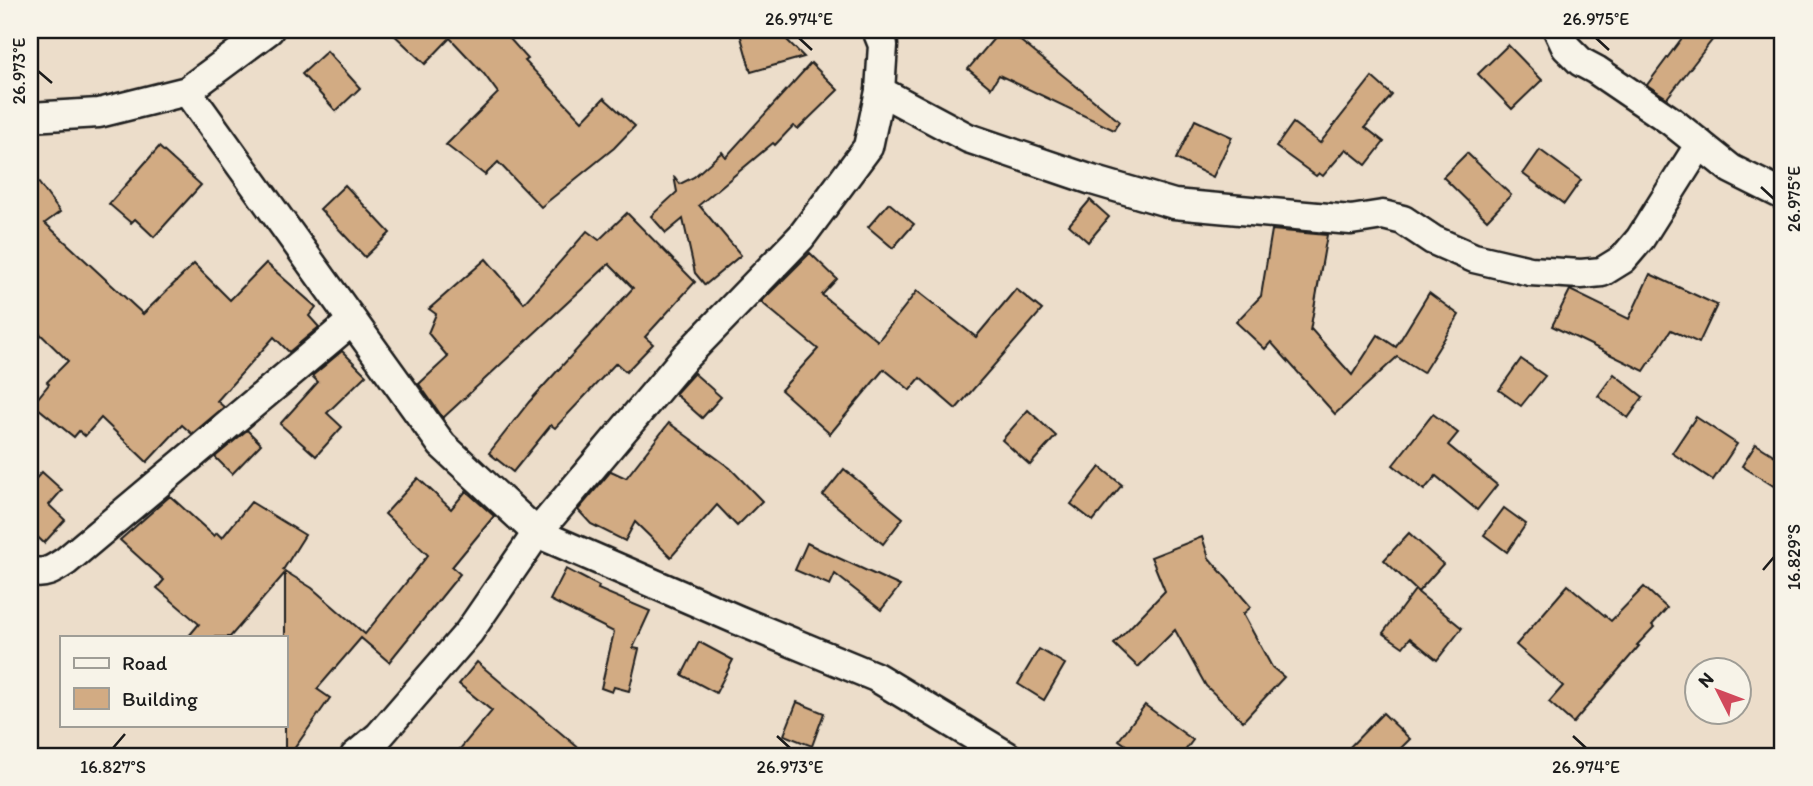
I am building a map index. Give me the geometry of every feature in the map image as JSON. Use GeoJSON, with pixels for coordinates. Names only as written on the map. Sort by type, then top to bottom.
{"type":"FeatureCollection","features":[{"type":"Feature","properties":{"kind":"street"},"geometry":{"type":"LineString","coordinates":[[30,117],[99,113],[187,91],[269,30]]}},
{"type":"Feature","properties":{"kind":"street"},"geometry":{"type":"LineString","coordinates":[[355,756],[379,736],[469,632],[537,533],[685,357],[801,237],[868,147],[880,92],[883,45],[877,30]]}},
{"type":"Feature","properties":{"kind":"street"},"geometry":{"type":"LineString","coordinates":[[1558,30],[1566,47],[1581,62],[1597,70],[1731,169],[1783,195]]}},
{"type":"Feature","properties":{"kind":"street"},"geometry":{"type":"LineString","coordinates":[[187,91],[442,445],[537,533],[876,677],[977,749],[1007,756]]}},
{"type":"Feature","properties":{"kind":"street"},"geometry":{"type":"LineString","coordinates":[[880,92],[968,138],[1092,180],[1174,204],[1351,220],[1383,215],[1404,220],[1433,240],[1474,258],[1530,271],[1581,274],[1602,272],[1623,259],[1640,239],[1700,144]]}},
{"type":"Feature","properties":{"kind":"street"},"geometry":{"type":"LineString","coordinates":[[30,570],[37,573],[50,571],[66,561],[352,321]]}},
{"type":"Feature","properties":{"kind":"building"},"geometry":{"type":"Polygon","coordinates":[[[389,30],[502,30],[528,59],[525,61],[582,121],[604,98],[635,126],[614,148],[541,207],[498,162],[485,175],[446,145],[498,93],[484,74],[450,38],[425,64],[389,30]]]}},
{"type":"Feature","properties":{"kind":"building"},"geometry":{"type":"Polygon","coordinates":[[[739,30],[777,30],[804,57],[751,72],[739,30]]]}},
{"type":"Feature","properties":{"kind":"building"},"geometry":{"type":"Polygon","coordinates":[[[1001,30],[1007,30],[1119,121],[1114,130],[999,75],[991,88],[968,69],[1001,30]]]}},
{"type":"Feature","properties":{"kind":"building"},"geometry":{"type":"Polygon","coordinates":[[[1688,30],[1720,30],[1667,98],[1647,85],[1688,30]]]}},
{"type":"Feature","properties":{"kind":"building"},"geometry":{"type":"Polygon","coordinates":[[[1508,45],[1542,80],[1512,109],[1478,74],[1508,45]]]}},
{"type":"Feature","properties":{"kind":"building"},"geometry":{"type":"Polygon","coordinates":[[[327,51],[360,88],[336,111],[302,74],[327,51]]]}},
{"type":"Feature","properties":{"kind":"building"},"geometry":{"type":"Polygon","coordinates":[[[811,63],[838,90],[798,129],[793,126],[775,145],[773,143],[699,205],[741,255],[705,285],[695,273],[683,219],[666,233],[651,216],[677,192],[674,176],[680,184],[694,177],[722,152],[726,157],[811,63]]]}},
{"type":"Feature","properties":{"kind":"building"},"geometry":{"type":"Polygon","coordinates":[[[1372,77],[1392,95],[1365,127],[1384,142],[1366,165],[1346,149],[1323,176],[1319,173],[1316,176],[1276,147],[1293,123],[1320,143],[1372,77]]]}},
{"type":"Feature","properties":{"kind":"building"},"geometry":{"type":"Polygon","coordinates":[[[1195,120],[1232,137],[1213,177],[1176,159],[1195,120]]]}},
{"type":"Feature","properties":{"kind":"building"},"geometry":{"type":"Polygon","coordinates":[[[159,147],[201,185],[154,237],[135,219],[131,223],[109,204],[159,147]]]}},
{"type":"Feature","properties":{"kind":"building"},"geometry":{"type":"Polygon","coordinates":[[[1540,150],[1581,180],[1564,204],[1523,174],[1540,150]]]}},
{"type":"Feature","properties":{"kind":"building"},"geometry":{"type":"Polygon","coordinates":[[[1467,153],[1511,195],[1487,220],[1443,177],[1467,153]]]}},
{"type":"Feature","properties":{"kind":"building"},"geometry":{"type":"Polygon","coordinates":[[[30,171],[60,212],[45,223],[143,314],[194,264],[230,300],[266,263],[316,307],[309,316],[319,327],[289,352],[274,337],[217,401],[224,407],[192,434],[182,425],[147,462],[101,418],[85,436],[79,431],[74,437],[33,404],[49,384],[47,382],[68,361],[30,324],[30,171]]]}},
{"type":"Feature","properties":{"kind":"building"},"geometry":{"type":"Polygon","coordinates":[[[345,185],[390,233],[365,257],[320,209],[345,185]]]}},
{"type":"Feature","properties":{"kind":"building"},"geometry":{"type":"Polygon","coordinates":[[[1090,200],[1109,217],[1088,242],[1069,225],[1090,200]]]}},
{"type":"Feature","properties":{"kind":"building"},"geometry":{"type":"Polygon","coordinates":[[[889,203],[914,224],[893,248],[868,227],[889,203]]]}},
{"type":"Feature","properties":{"kind":"building"},"geometry":{"type":"Polygon","coordinates":[[[627,213],[695,282],[645,337],[653,344],[626,372],[616,363],[555,428],[551,425],[513,472],[489,453],[529,402],[633,288],[609,264],[443,418],[419,384],[448,357],[428,333],[436,314],[429,309],[486,259],[524,303],[587,231],[599,240],[627,213]]]}},
{"type":"Feature","properties":{"kind":"building"},"geometry":{"type":"Polygon","coordinates":[[[1272,230],[1327,235],[1310,331],[1311,329],[1352,375],[1378,335],[1396,347],[1429,293],[1459,315],[1423,373],[1397,357],[1335,414],[1271,342],[1265,349],[1236,322],[1261,296],[1272,230]]]}},
{"type":"Feature","properties":{"kind":"building"},"geometry":{"type":"Polygon","coordinates":[[[810,253],[837,279],[822,295],[878,341],[917,291],[976,337],[1016,289],[1042,310],[956,409],[920,378],[910,390],[884,369],[830,434],[781,390],[818,349],[761,302],[810,253]]]}},
{"type":"Feature","properties":{"kind":"building"},"geometry":{"type":"Polygon","coordinates":[[[1650,274],[1717,305],[1699,343],[1671,330],[1644,371],[1552,326],[1570,290],[1629,319],[1650,274]]]}},
{"type":"Feature","properties":{"kind":"building"},"geometry":{"type":"Polygon","coordinates":[[[342,351],[366,375],[327,413],[342,427],[316,456],[280,424],[318,382],[312,376],[342,351]]]}},
{"type":"Feature","properties":{"kind":"building"},"geometry":{"type":"Polygon","coordinates":[[[1521,359],[1545,376],[1521,406],[1499,390],[1521,359]]]}},
{"type":"Feature","properties":{"kind":"building"},"geometry":{"type":"Polygon","coordinates":[[[694,373],[721,397],[702,418],[675,394],[694,373]]]}},
{"type":"Feature","properties":{"kind":"building"},"geometry":{"type":"Polygon","coordinates":[[[1614,374],[1643,397],[1628,418],[1598,396],[1614,374]]]}},
{"type":"Feature","properties":{"kind":"building"},"geometry":{"type":"Polygon","coordinates":[[[1028,410],[1056,436],[1030,465],[1002,440],[1028,410]]]}},
{"type":"Feature","properties":{"kind":"building"},"geometry":{"type":"Polygon","coordinates":[[[1433,414],[1458,433],[1448,445],[1497,485],[1477,510],[1436,476],[1424,490],[1393,465],[1433,414]]]}},
{"type":"Feature","properties":{"kind":"building"},"geometry":{"type":"Polygon","coordinates":[[[1696,417],[1737,444],[1713,480],[1672,453],[1696,417]]]}},
{"type":"Feature","properties":{"kind":"building"},"geometry":{"type":"Polygon","coordinates":[[[669,423],[730,468],[762,501],[737,526],[717,505],[671,557],[635,522],[625,541],[591,524],[578,510],[611,471],[626,478],[669,423]]]}},
{"type":"Feature","properties":{"kind":"building"},"geometry":{"type":"Polygon","coordinates":[[[247,430],[261,444],[232,474],[215,457],[247,430]]]}},
{"type":"Feature","properties":{"kind":"building"},"geometry":{"type":"Polygon","coordinates":[[[1756,444],[1783,461],[1783,492],[1742,466],[1756,444]]]}},
{"type":"Feature","properties":{"kind":"building"},"geometry":{"type":"Polygon","coordinates":[[[1100,467],[1122,485],[1093,521],[1071,504],[1100,467]]]}},
{"type":"Feature","properties":{"kind":"building"},"geometry":{"type":"Polygon","coordinates":[[[844,469],[903,518],[883,544],[823,495],[844,469]]]}},
{"type":"Feature","properties":{"kind":"building"},"geometry":{"type":"Polygon","coordinates":[[[42,472],[62,490],[49,505],[65,520],[44,543],[30,530],[30,485],[42,472]]]}},
{"type":"Feature","properties":{"kind":"building"},"geometry":{"type":"Polygon","coordinates":[[[418,478],[451,509],[466,491],[494,516],[452,567],[460,574],[389,662],[361,638],[317,689],[330,698],[289,756],[285,756],[285,573],[231,636],[189,636],[199,624],[157,588],[164,580],[120,540],[170,496],[214,536],[217,533],[222,538],[251,502],[305,535],[283,570],[312,588],[365,634],[428,555],[385,514],[418,478]]]}},
{"type":"Feature","properties":{"kind":"building"},"geometry":{"type":"Polygon","coordinates":[[[1504,508],[1526,524],[1507,552],[1484,535],[1504,508]]]}},
{"type":"Feature","properties":{"kind":"building"},"geometry":{"type":"Polygon","coordinates":[[[1409,533],[1443,564],[1418,592],[1384,560],[1409,533]]]}},
{"type":"Feature","properties":{"kind":"building"},"geometry":{"type":"Polygon","coordinates":[[[1202,537],[1209,558],[1251,607],[1243,614],[1272,667],[1284,677],[1243,721],[1206,686],[1175,630],[1138,667],[1114,644],[1165,591],[1151,557],[1202,537]]]}},
{"type":"Feature","properties":{"kind":"building"},"geometry":{"type":"Polygon","coordinates":[[[807,543],[900,586],[881,610],[835,574],[830,585],[795,570],[807,543]]]}},
{"type":"Feature","properties":{"kind":"building"},"geometry":{"type":"Polygon","coordinates":[[[566,569],[599,586],[598,589],[650,611],[633,648],[639,649],[629,691],[614,687],[612,692],[601,688],[614,632],[550,600],[566,569]]]}},
{"type":"Feature","properties":{"kind":"building"},"geometry":{"type":"Polygon","coordinates":[[[1568,585],[1611,621],[1644,587],[1667,608],[1637,645],[1639,646],[1573,723],[1549,702],[1563,686],[1516,645],[1568,585]]]}},
{"type":"Feature","properties":{"kind":"building"},"geometry":{"type":"Polygon","coordinates":[[[1415,590],[1462,628],[1437,660],[1410,638],[1403,647],[1383,633],[1415,590]]]}},
{"type":"Feature","properties":{"kind":"building"},"geometry":{"type":"Polygon","coordinates":[[[699,642],[733,660],[716,693],[682,675],[699,642]]]}},
{"type":"Feature","properties":{"kind":"building"},"geometry":{"type":"Polygon","coordinates":[[[1039,649],[1065,664],[1044,700],[1018,684],[1039,649]]]}},
{"type":"Feature","properties":{"kind":"building"},"geometry":{"type":"Polygon","coordinates":[[[477,662],[588,756],[454,756],[492,711],[459,684],[477,662]]]}},
{"type":"Feature","properties":{"kind":"building"},"geometry":{"type":"Polygon","coordinates":[[[797,702],[824,713],[812,746],[784,735],[797,702]]]}},
{"type":"Feature","properties":{"kind":"building"},"geometry":{"type":"Polygon","coordinates":[[[1145,705],[1193,740],[1181,756],[1141,756],[1119,740],[1145,705]]]}},
{"type":"Feature","properties":{"kind":"building"},"geometry":{"type":"Polygon","coordinates":[[[1383,713],[1410,739],[1393,756],[1341,756],[1383,713]]]}}]}
